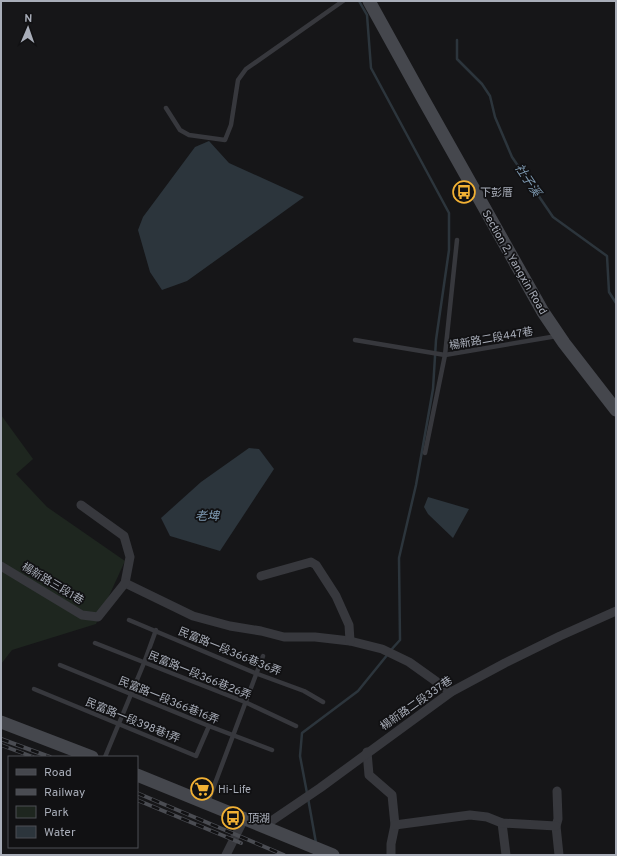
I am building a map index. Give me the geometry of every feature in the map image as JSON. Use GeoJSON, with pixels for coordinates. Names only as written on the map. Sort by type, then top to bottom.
{"type":"FeatureCollection","features":[{"type":"Feature","properties":{"kind":"main road","name":"Section 2, Yangxin Road"},"geometry":{"type":"LineString","coordinates":[[369,1],[540,306],[559,336],[616,410]]}},
{"type":"Feature","properties":{"kind":"main road"},"geometry":{"type":"LineString","coordinates":[[1,722],[89,756]]}},
{"type":"Feature","properties":{"kind":"main road"},"geometry":{"type":"LineString","coordinates":[[138,775],[333,855]]}},
{"type":"Feature","properties":{"kind":"street"},"geometry":{"type":"LineString","coordinates":[[81,505],[124,536],[130,557],[125,583],[193,616],[230,626],[261,631],[284,637],[315,637],[350,641],[382,649],[409,662],[451,692]]}},
{"type":"Feature","properties":{"kind":"street"},"geometry":{"type":"LineString","coordinates":[[260,576],[311,562],[316,565],[336,596],[349,625],[350,641]]}},
{"type":"Feature","properties":{"kind":"street","name":"楊新路三段1巷"},"geometry":{"type":"LineString","coordinates":[[1,566],[82,615],[98,617],[125,583]]}},
{"type":"Feature","properties":{"kind":"street","name":"楊新路二段337巷"},"geometry":{"type":"LineString","coordinates":[[264,826],[307,797],[451,692],[505,662],[553,639],[616,612]]}},
{"type":"Feature","properties":{"kind":"street"},"geometry":{"type":"LineString","coordinates":[[367,752],[369,776],[392,795],[395,825],[391,844],[391,855]]}},
{"type":"Feature","properties":{"kind":"street"},"geometry":{"type":"LineString","coordinates":[[557,791],[558,819],[556,826],[559,855]]}},
{"type":"Feature","properties":{"kind":"street"},"geometry":{"type":"LineString","coordinates":[[395,825],[470,815],[487,817],[502,823],[556,826]]}},
{"type":"Feature","properties":{"kind":"street"},"geometry":{"type":"LineString","coordinates":[[226,855],[244,819]]}},
{"type":"Feature","properties":{"kind":"street"},"geometry":{"type":"LineString","coordinates":[[502,823],[506,855]]}},
{"type":"Feature","properties":{"kind":"lane"},"geometry":{"type":"LineString","coordinates":[[166,108],[180,130],[189,135],[225,140],[231,125],[238,80],[246,69],[343,1]]}},
{"type":"Feature","properties":{"kind":"lane"},"geometry":{"type":"LineString","coordinates":[[425,453],[445,355],[457,240]]}},
{"type":"Feature","properties":{"kind":"lane","name":"楊新路二段447巷"},"geometry":{"type":"LineString","coordinates":[[355,340],[445,355],[559,336]]}},
{"type":"Feature","properties":{"kind":"lane","name":"民富路一段366巷36弄"},"geometry":{"type":"LineString","coordinates":[[129,620],[256,673],[304,691],[323,702]]}},
{"type":"Feature","properties":{"kind":"lane"},"geometry":{"type":"LineString","coordinates":[[105,756],[156,630]]}},
{"type":"Feature","properties":{"kind":"lane","name":"民富路一段366巷26弄"},"geometry":{"type":"LineString","coordinates":[[95,643],[245,702],[296,726]]}},
{"type":"Feature","properties":{"kind":"lane"},"geometry":{"type":"LineString","coordinates":[[207,804],[263,656]]}},
{"type":"Feature","properties":{"kind":"lane","name":"民富路一段366巷16弄"},"geometry":{"type":"LineString","coordinates":[[60,665],[131,695],[272,750]]}},
{"type":"Feature","properties":{"kind":"lane","name":"民富路一段398巷1弄"},"geometry":{"type":"LineString","coordinates":[[34,689],[196,756],[209,726]]}},
{"type":"Feature","properties":{"kind":"green space"},"geometry":{"type":"Polygon","coordinates":[[[1,415],[33,459],[16,474],[47,507],[125,561],[96,624],[12,650],[1,664],[1,415]]]}},
{"type":"Feature","properties":{"kind":"water"},"geometry":{"type":"Polygon","coordinates":[[[209,141],[229,163],[304,197],[187,281],[162,290],[150,272],[138,230],[143,217],[195,147],[209,141]]]}},
{"type":"Feature","properties":{"kind":"water","name":"老埤"},"geometry":{"type":"Polygon","coordinates":[[[249,448],[259,449],[274,469],[220,551],[170,536],[161,518],[201,482],[249,448]]]}},
{"type":"Feature","properties":{"kind":"water"},"geometry":{"type":"Polygon","coordinates":[[[428,497],[469,509],[453,538],[428,514],[424,507],[428,497]]]}},
{"type":"Feature","properties":{"kind":"waterway"},"geometry":{"type":"LineString","coordinates":[[359,1],[367,15],[371,68],[449,213],[449,250],[436,340],[433,389],[416,485],[399,558],[400,640],[391,650]]}},
{"type":"Feature","properties":{"kind":"waterway","name":"社子溪"},"geometry":{"type":"LineString","coordinates":[[457,40],[457,59],[482,84],[490,96],[495,117],[512,157],[553,217],[607,256],[609,292],[616,303]]}},
{"type":"Feature","properties":{"kind":"waterway"},"geometry":{"type":"LineString","coordinates":[[307,793],[300,756],[302,733],[358,691],[388,654]]}},
{"type":"Feature","properties":{"kind":"waterway"},"geometry":{"type":"LineString","coordinates":[[308,798],[316,843]]}},
{"type":"Feature","properties":{"kind":"railway"},"geometry":{"type":"LineString","coordinates":[[1,739],[47,756]]}},
{"type":"Feature","properties":{"kind":"railway"},"geometry":{"type":"LineString","coordinates":[[1,745],[30,756]]}},
{"type":"Feature","properties":{"kind":"railway"},"geometry":{"type":"LineString","coordinates":[[138,793],[284,855]]}},
{"type":"Feature","properties":{"kind":"railway"},"geometry":{"type":"LineString","coordinates":[[138,800],[241,843]]}},
{"type":"Feature","properties":{"kind":"place","name":"下彭厝"},"geometry":{"type":"Point","coordinates":[464,192]}},
{"type":"Feature","properties":{"kind":"place","name":"Hi-Life"},"geometry":{"type":"Point","coordinates":[202,789]}},
{"type":"Feature","properties":{"kind":"place","name":"頂湖"},"geometry":{"type":"Point","coordinates":[233,818]}}]}
